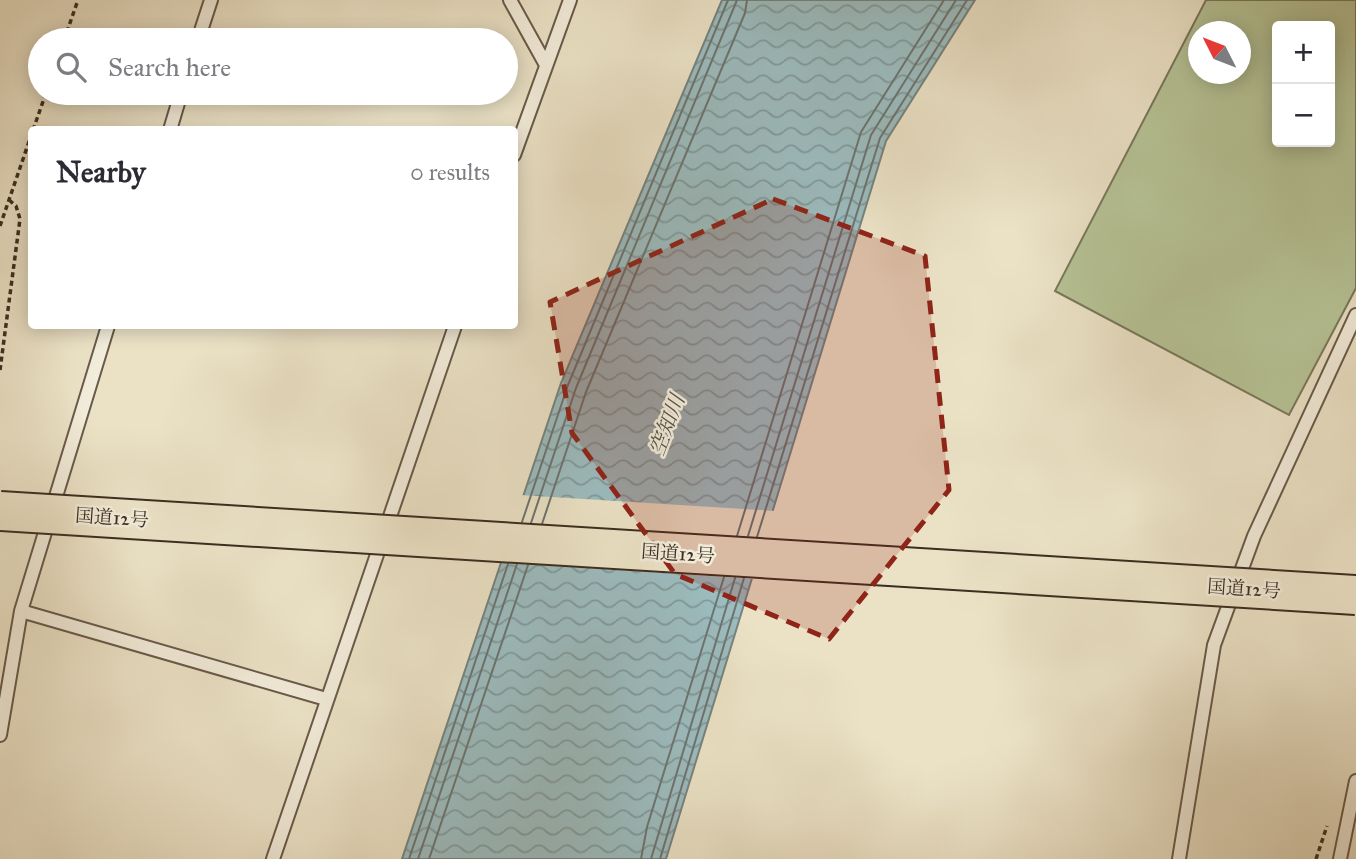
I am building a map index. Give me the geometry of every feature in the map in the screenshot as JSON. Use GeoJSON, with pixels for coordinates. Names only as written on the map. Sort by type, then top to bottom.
{"type":"FeatureCollection","features":[{"type":"Feature","properties":{"kind":"highway","name":"国道12号"},"geometry":{"type":"LineString","coordinates":[[0,487],[1356,571]]}},
{"type":"Feature","properties":{"kind":"highway","name":"国道12号"},"geometry":{"type":"LineString","coordinates":[[0,510],[1356,595]]}},
{"type":"Feature","properties":{"kind":"lane"},"geometry":{"type":"LineString","coordinates":[[202,28],[211,0]]}},
{"type":"Feature","properties":{"kind":"lane"},"geometry":{"type":"LineString","coordinates":[[510,0],[546,65]]}},
{"type":"Feature","properties":{"kind":"lane"},"geometry":{"type":"LineString","coordinates":[[518,144],[570,0]]}},
{"type":"Feature","properties":{"kind":"lane"},"geometry":{"type":"LineString","coordinates":[[171,126],[177,105]]}},
{"type":"Feature","properties":{"kind":"lane"},"geometry":{"type":"LineString","coordinates":[[1179,859],[1214,645],[1255,536],[1356,315]]}},
{"type":"Feature","properties":{"kind":"lane"},"geometry":{"type":"LineString","coordinates":[[0,735],[20,611],[107,329]]}},
{"type":"Feature","properties":{"kind":"lane"},"geometry":{"type":"LineString","coordinates":[[273,859],[455,329]]}},
{"type":"Feature","properties":{"kind":"lane"},"geometry":{"type":"LineString","coordinates":[[20,611],[326,699]]}},
{"type":"Feature","properties":{"kind":"lane"},"geometry":{"type":"LineString","coordinates":[[1340,859],[1356,781]]}},
{"type":"Feature","properties":{"kind":"path"},"geometry":{"type":"LineString","coordinates":[[68,28],[78,0]]}},
{"type":"Feature","properties":{"kind":"path"},"geometry":{"type":"LineString","coordinates":[[34,126],[42,105]]}},
{"type":"Feature","properties":{"kind":"path"},"geometry":{"type":"LineString","coordinates":[[0,226],[28,142]]}},
{"type":"Feature","properties":{"kind":"path"},"geometry":{"type":"LineString","coordinates":[[0,370],[20,219],[16,206],[8,200]]}},
{"type":"Feature","properties":{"kind":"highlighted area"},"geometry":{"type":"Polygon","coordinates":[[[773,199],[925,256],[949,490],[829,639],[675,574],[572,433],[550,302],[773,199]]]}},
{"type":"Feature","properties":{"kind":"green space"},"geometry":{"type":"Polygon","coordinates":[[[1206,0],[1356,0],[1356,288],[1289,415],[1055,291],[1188,35],[1188,84],[1251,84],[1251,21],[1195,21],[1206,0]]]}},
{"type":"Feature","properties":{"kind":"water","name":"空知川"},"geometry":{"type":"Polygon","coordinates":[[[722,0],[975,0],[886,141],[666,859],[402,859],[561,383],[722,0]]]}},
{"type":"Feature","properties":{"kind":"pier"},"geometry":{"type":"Polygon","coordinates":[[[520,495],[776,511],[755,579],[497,562],[520,495]]]}}]}
